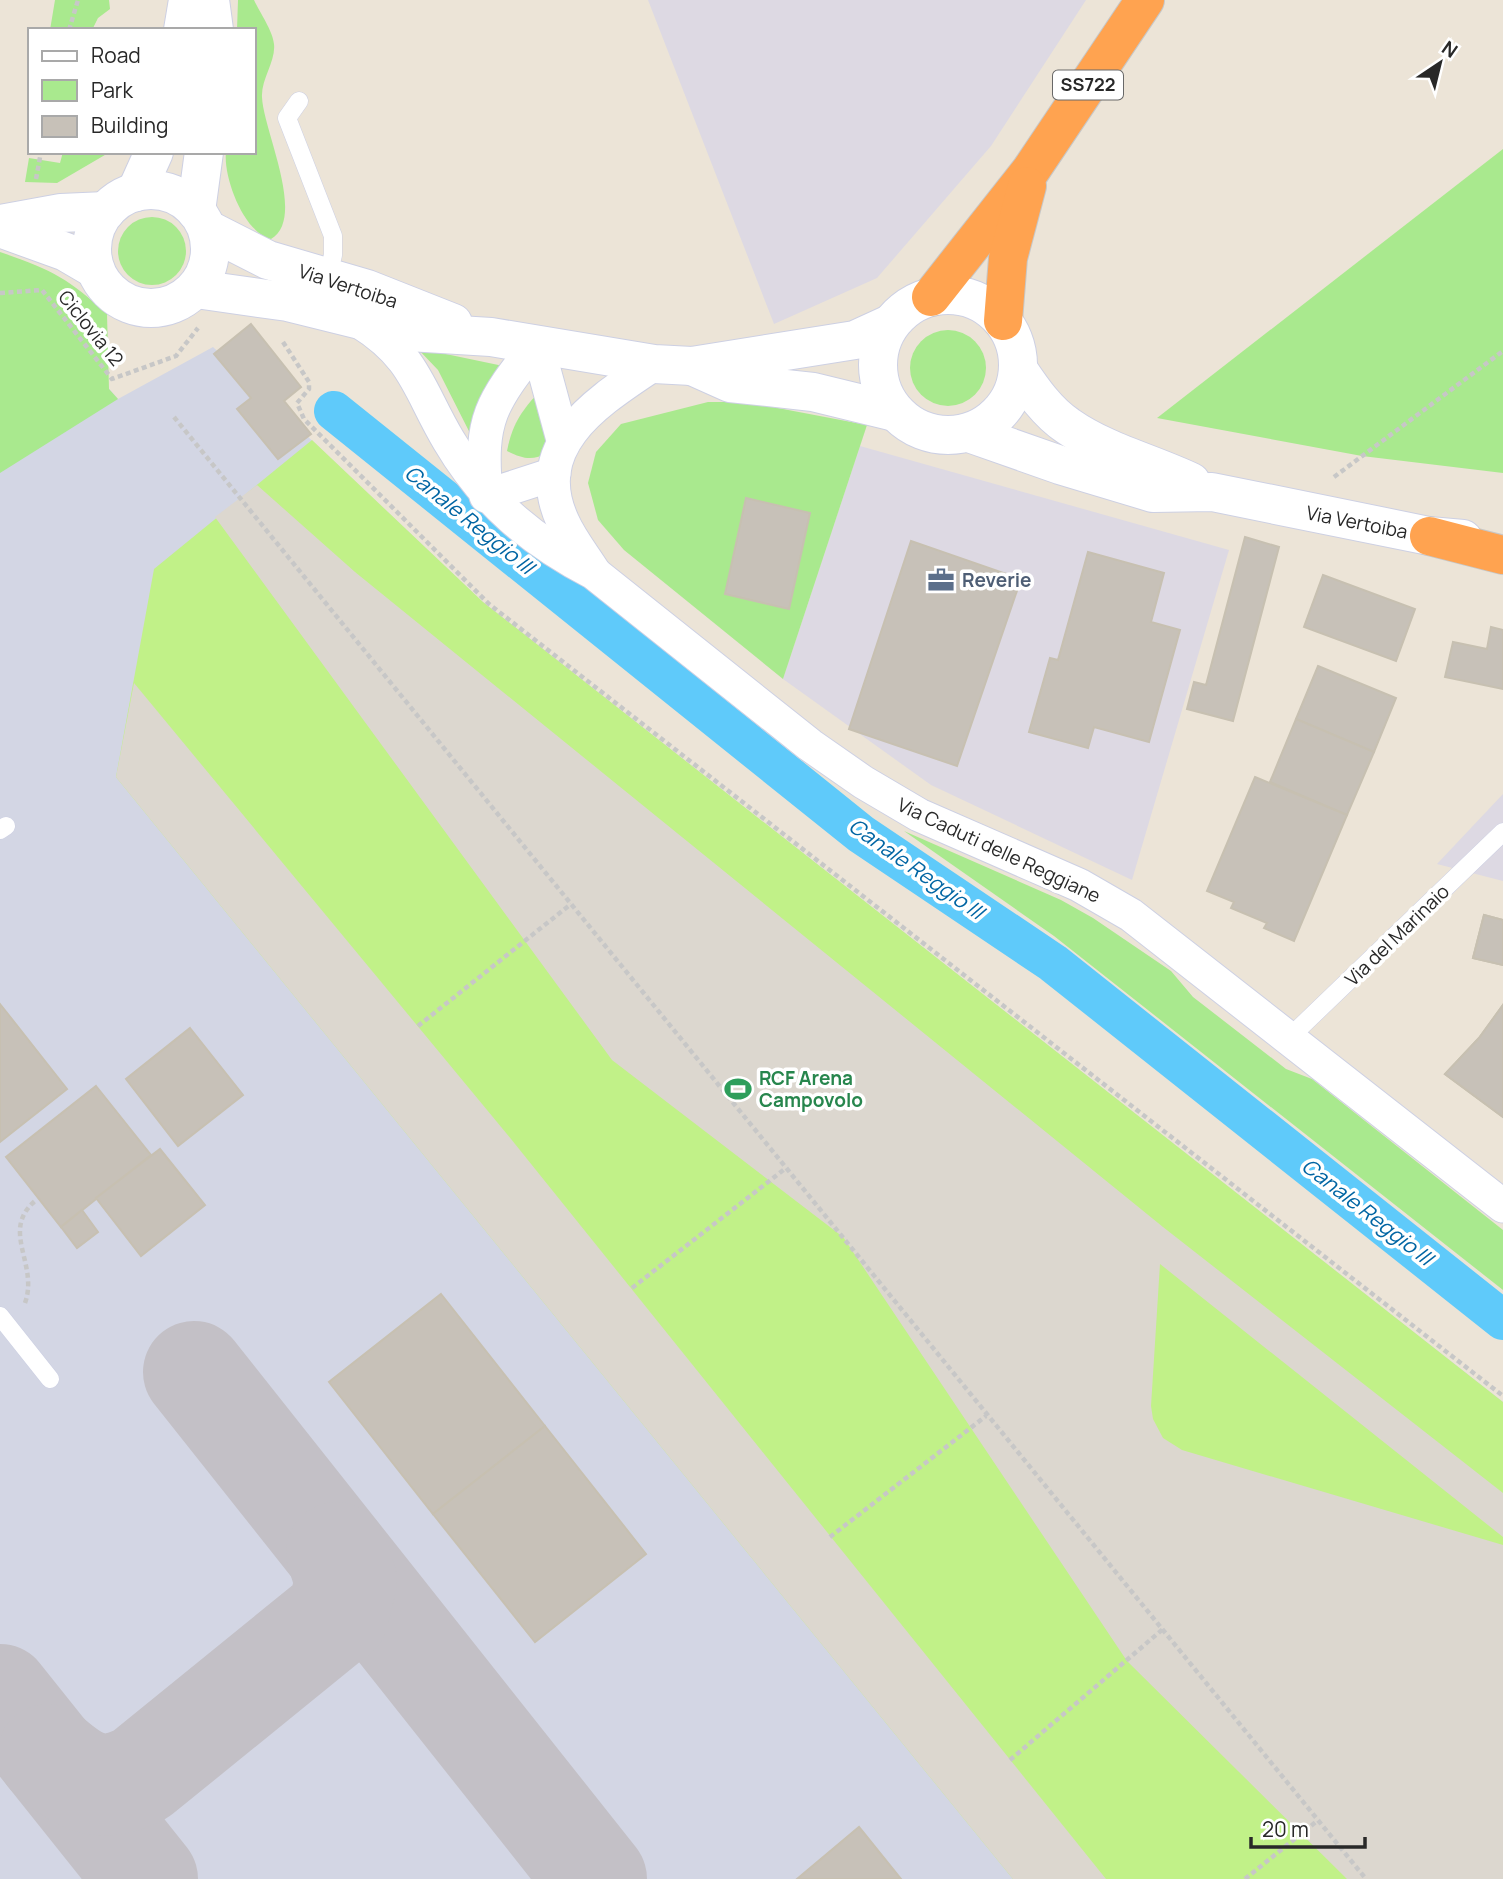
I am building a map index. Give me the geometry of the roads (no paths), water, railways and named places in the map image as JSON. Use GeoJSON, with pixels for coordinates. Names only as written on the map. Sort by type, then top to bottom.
{"type":"FeatureCollection","features":[{"type":"Feature","properties":{"kind":"highway","name":"SS722"},"geometry":{"type":"LineString","coordinates":[[931,297],[1031,170],[1145,0]]}},
{"type":"Feature","properties":{"kind":"highway","name":"SS722"},"geometry":{"type":"LineString","coordinates":[[1003,321],[1008,258],[1031,170]]}},
{"type":"Feature","properties":{"kind":"highway"},"geometry":{"type":"LineString","coordinates":[[1429,536],[1503,555]]}},
{"type":"Feature","properties":{"kind":"main road"},"geometry":{"type":"LineString","coordinates":[[183,28],[188,0]]}},
{"type":"Feature","properties":{"kind":"main road"},"geometry":{"type":"LineString","coordinates":[[210,0],[214,28]]}},
{"type":"Feature","properties":{"kind":"main road"},"geometry":{"type":"LineString","coordinates":[[95,270],[92,239],[154,154]]}},
{"type":"Feature","properties":{"kind":"main road"},"geometry":{"type":"LineString","coordinates":[[0,226],[66,252],[95,270],[114,296],[129,305],[146,309],[172,304],[199,307],[211,253],[202,220],[204,154]]}},
{"type":"Feature","properties":{"kind":"main road"},"geometry":{"type":"LineString","coordinates":[[0,226],[121,201],[153,190],[169,192],[202,220]]}},
{"type":"Feature","properties":{"kind":"main road","name":"Via Vertoiba"},"geometry":{"type":"LineString","coordinates":[[202,220],[268,260],[367,289],[491,337]]}},
{"type":"Feature","properties":{"kind":"main road"},"geometry":{"type":"LineString","coordinates":[[931,297],[951,295],[970,299],[988,308],[1003,321]]}},
{"type":"Feature","properties":{"kind":"main road","name":"Via Vertoiba"},"geometry":{"type":"LineString","coordinates":[[199,307],[288,302],[409,332],[491,337],[654,364],[692,366],[856,340],[890,324],[915,303],[931,297]]}},
{"type":"Feature","properties":{"kind":"main road","name":"Via Vertoiba"},"geometry":{"type":"LineString","coordinates":[[1003,321],[1017,352],[1018,369],[1038,398],[1067,426],[1116,452],[1166,470],[1212,492]]}},
{"type":"Feature","properties":{"kind":"main road"},"geometry":{"type":"LineString","coordinates":[[890,324],[880,346],[877,369],[883,392],[895,412]]}},
{"type":"Feature","properties":{"kind":"main road","name":"Via Vertoiba"},"geometry":{"type":"LineString","coordinates":[[692,366],[730,383],[813,392],[895,412],[910,425],[929,433],[948,436],[969,433],[1060,466],[1153,493],[1212,492],[1429,536],[1503,542]]}},
{"type":"Feature","properties":{"kind":"main road"},"geometry":{"type":"LineString","coordinates":[[969,433],[988,424],[1003,409],[1014,390],[1018,369]]}},
{"type":"Feature","properties":{"kind":"street","name":"Via Caduti delle Reggiane"},"geometry":{"type":"LineString","coordinates":[[356,320],[385,338],[412,368],[448,440],[486,496],[517,525],[547,547],[594,573],[810,745],[863,782],[919,815],[1068,880],[1131,915],[1503,1206]]}},
{"type":"Feature","properties":{"kind":"street"},"geometry":{"type":"LineString","coordinates":[[537,344],[491,408],[482,458],[486,496],[554,474]]}},
{"type":"Feature","properties":{"kind":"street"},"geometry":{"type":"LineString","coordinates":[[537,344],[563,440]]}},
{"type":"Feature","properties":{"kind":"street","name":"Via Caduti delle Reggiane"},"geometry":{"type":"LineString","coordinates":[[594,573],[563,522],[554,474],[557,453],[563,440],[603,398],[654,364]]}},
{"type":"Feature","properties":{"kind":"lane"},"geometry":{"type":"LineString","coordinates":[[299,101],[288,118],[333,236],[333,255],[327,279]]}},
{"type":"Feature","properties":{"kind":"lane","name":"Via del Marinaio"},"geometry":{"type":"LineString","coordinates":[[1290,1037],[1503,832]]}},
{"type":"Feature","properties":{"kind":"lane"},"geometry":{"type":"LineString","coordinates":[[3,1320],[50,1379]]}},
{"type":"Feature","properties":{"kind":"waterway","name":"Canale Reggio III"},"geometry":{"type":"LineString","coordinates":[[334,411],[861,834],[1053,963],[1503,1320]]}},
{"type":"Feature","properties":{"kind":"place","name":"Reverie"},"geometry":{"type":"Point","coordinates":[941,580]}},
{"type":"Feature","properties":{"kind":"place","name":"RCF Arena Campovolo"},"geometry":{"type":"Point","coordinates":[738,1089]}}]}
